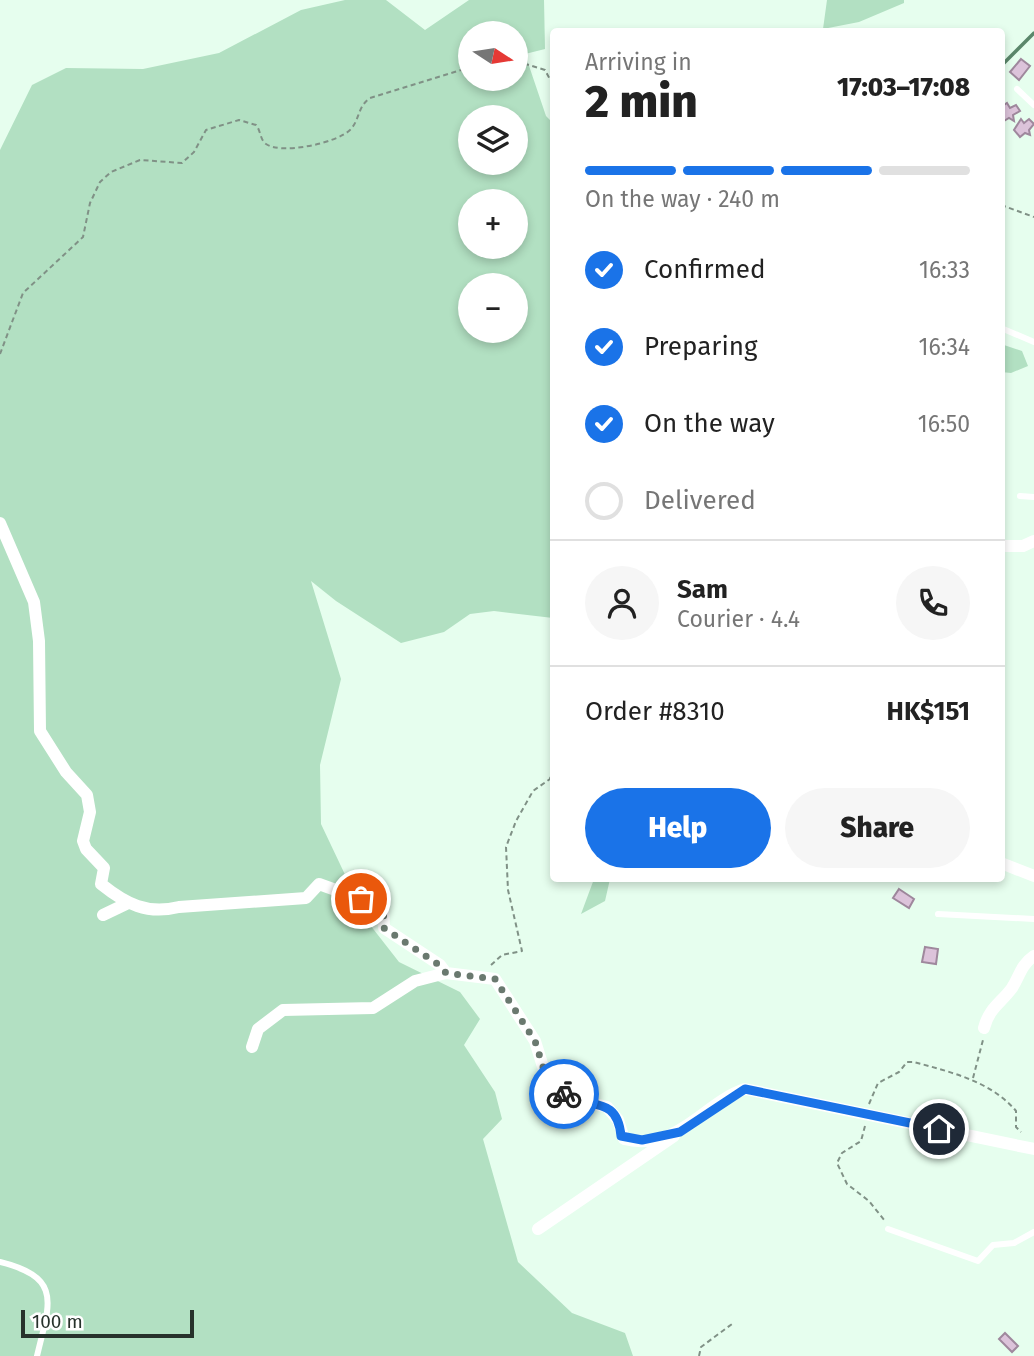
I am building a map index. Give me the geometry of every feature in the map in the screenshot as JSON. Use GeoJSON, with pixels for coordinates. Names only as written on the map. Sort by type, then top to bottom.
{"type":"FeatureCollection","features":[{"type":"Feature","properties":{"kind":"street"},"geometry":{"type":"LineString","coordinates":[[0,523],[34,602],[39,640],[40,731],[66,772],[87,795],[90,812],[83,841],[86,849],[104,868],[101,884],[126,904],[161,911],[179,906],[306,898],[319,884],[366,901],[383,900],[384,928],[439,965],[446,973]]}},
{"type":"Feature","properties":{"kind":"street"},"geometry":{"type":"LineString","coordinates":[[1005,546],[1023,546],[1034,541]]}},
{"type":"Feature","properties":{"kind":"street"},"geometry":{"type":"LineString","coordinates":[[1005,865],[1034,876]]}},
{"type":"Feature","properties":{"kind":"street"},"geometry":{"type":"LineString","coordinates":[[103,915],[126,904]]}},
{"type":"Feature","properties":{"kind":"street"},"geometry":{"type":"LineString","coordinates":[[984,1028],[990,1010],[1010,991],[1023,964],[1034,956]]}},
{"type":"Feature","properties":{"kind":"street"},"geometry":{"type":"LineString","coordinates":[[252,1047],[258,1030],[283,1010],[373,1008],[415,981],[446,973],[495,979],[535,1041],[544,1070],[567,1097],[607,1107],[618,1120],[624,1139],[642,1140],[680,1132]]}},
{"type":"Feature","properties":{"kind":"street"},"geometry":{"type":"LineString","coordinates":[[538,1229],[745,1089],[1034,1149]]}},
{"type":"Feature","properties":{"kind":"lane"},"geometry":{"type":"LineString","coordinates":[[1017,89],[1034,105]]}},
{"type":"Feature","properties":{"kind":"lane"},"geometry":{"type":"LineString","coordinates":[[1005,330],[1034,342]]}},
{"type":"Feature","properties":{"kind":"lane"},"geometry":{"type":"LineString","coordinates":[[1020,496],[1034,497]]}},
{"type":"Feature","properties":{"kind":"lane"},"geometry":{"type":"LineString","coordinates":[[938,914],[1034,919]]}},
{"type":"Feature","properties":{"kind":"lane"},"geometry":{"type":"LineString","coordinates":[[888,1229],[978,1261],[993,1245],[1014,1243],[1034,1232]]}},
{"type":"Feature","properties":{"kind":"lane"},"geometry":{"type":"LineString","coordinates":[[0,1262],[32,1272],[45,1289],[47,1310],[37,1356]]}},
{"type":"Feature","properties":{"kind":"path"},"geometry":{"type":"LineString","coordinates":[[528,65],[545,70],[550,79]]}},
{"type":"Feature","properties":{"kind":"path"},"geometry":{"type":"LineString","coordinates":[[0,354],[23,293],[83,237],[94,192],[111,172],[140,160],[182,163],[194,152],[205,130],[239,120],[256,125],[265,144],[278,150],[293,150],[350,130],[358,110],[370,98],[458,71]]}},
{"type":"Feature","properties":{"kind":"path"},"geometry":{"type":"LineString","coordinates":[[1005,206],[1034,217]]}},
{"type":"Feature","properties":{"kind":"path"},"geometry":{"type":"LineString","coordinates":[[486,978],[486,970],[502,955],[522,951],[508,890],[506,847],[533,791],[550,779]]}},
{"type":"Feature","properties":{"kind":"path"},"geometry":{"type":"LineString","coordinates":[[973,1080],[984,1028]]}},
{"type":"Feature","properties":{"kind":"path"},"geometry":{"type":"LineString","coordinates":[[699,1356],[701,1347],[732,1324]]}},
{"type":"Feature","properties":{"kind":"green space"},"geometry":{"type":"Polygon","coordinates":[[[345,0],[386,0],[425,30],[469,0],[544,0],[545,49],[528,53],[528,21],[458,21],[458,91],[528,91],[528,63],[546,116],[550,120],[550,618],[494,611],[470,614],[444,632],[401,643],[336,601],[311,581],[341,679],[320,765],[321,824],[367,921],[399,962],[460,992],[480,1019],[464,1045],[495,1092],[502,1119],[483,1139],[518,1262],[572,1313],[625,1333],[633,1356],[0,1356],[0,150],[32,85],[66,68],[143,69],[219,53],[301,10],[345,0]]]}},
{"type":"Feature","properties":{"kind":"green space"},"geometry":{"type":"Polygon","coordinates":[[[827,0],[904,0],[904,3],[859,22],[823,28],[827,0]]]}},
{"type":"Feature","properties":{"kind":"green space"},"geometry":{"type":"Polygon","coordinates":[[[1005,345],[1022,351],[1028,366],[1011,373],[1005,372],[1005,345]]]}},
{"type":"Feature","properties":{"kind":"green space"},"geometry":{"type":"Polygon","coordinates":[[[593,882],[609,882],[605,901],[581,914],[593,882]]]}},
{"type":"Feature","properties":{"kind":"building"},"geometry":{"type":"Polygon","coordinates":[[[1021,59],[1030,66],[1019,80],[1010,72],[1021,59]]]}},
{"type":"Feature","properties":{"kind":"building"},"geometry":{"type":"Polygon","coordinates":[[[1007,103],[1010,108],[1016,105],[1020,111],[1013,115],[1014,121],[1009,118],[1005,120],[1007,103]]]}},
{"type":"Feature","properties":{"kind":"building"},"geometry":{"type":"Polygon","coordinates":[[[1021,119],[1024,123],[1029,119],[1034,124],[1029,130],[1030,135],[1025,133],[1020,137],[1014,130],[1021,119]]]}},
{"type":"Feature","properties":{"kind":"building"},"geometry":{"type":"Polygon","coordinates":[[[899,889],[914,899],[909,908],[893,898],[899,889]]]}},
{"type":"Feature","properties":{"kind":"building"},"geometry":{"type":"Polygon","coordinates":[[[925,947],[938,949],[936,964],[922,962],[925,947]]]}},
{"type":"Feature","properties":{"kind":"building"},"geometry":{"type":"Polygon","coordinates":[[[1005,1333],[1018,1346],[1012,1352],[999,1339],[1005,1333]]]}},
{"type":"Feature","properties":{"kind":"waterway"},"geometry":{"type":"LineString","coordinates":[[1005,62],[1034,33]]}},
{"type":"Feature","properties":{"kind":"way so far"},"geometry":{"type":"LineString","coordinates":[[361,899],[383,900],[384,928],[439,965],[446,973],[495,979],[535,1041],[544,1070],[564,1094]]}},
{"type":"Feature","properties":{"kind":"route"},"geometry":{"type":"LineString","coordinates":[[564,1094],[607,1107],[618,1120],[621,1136],[630,1140],[680,1132],[745,1089],[939,1129]]}}]}
